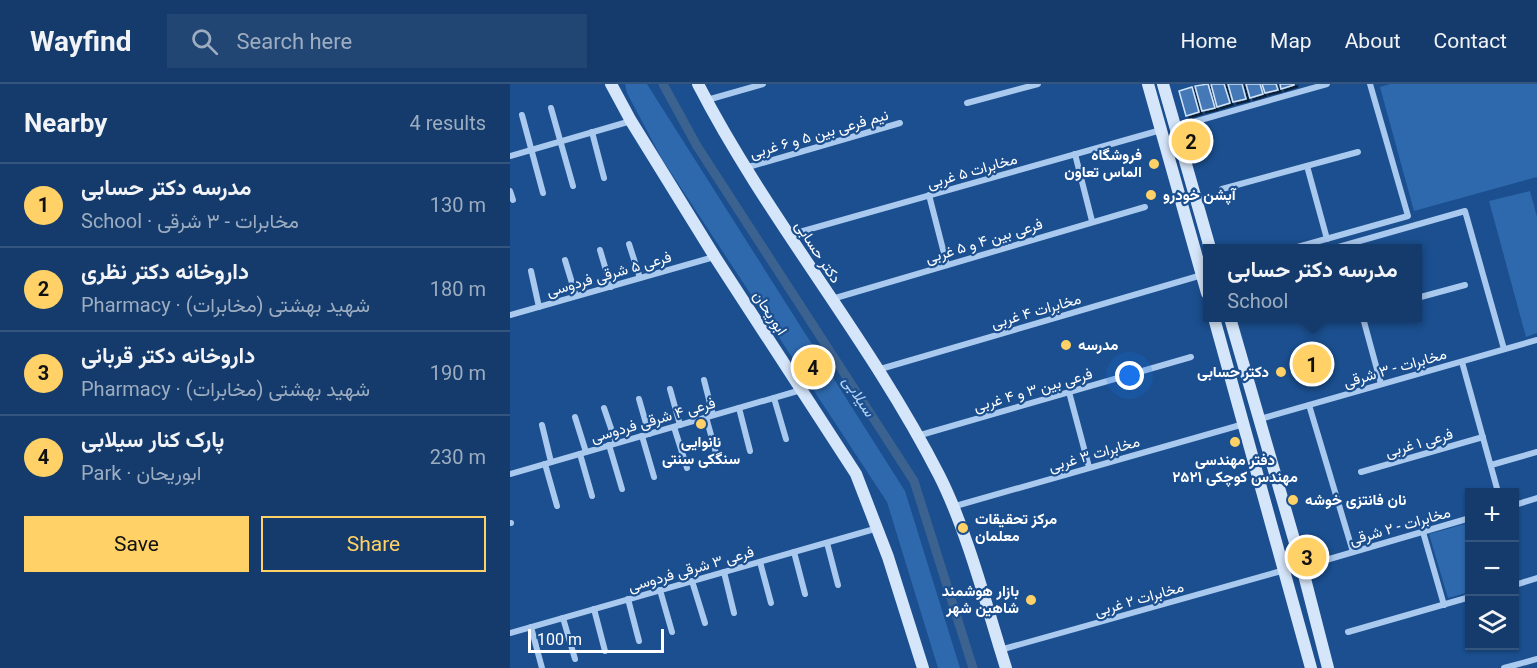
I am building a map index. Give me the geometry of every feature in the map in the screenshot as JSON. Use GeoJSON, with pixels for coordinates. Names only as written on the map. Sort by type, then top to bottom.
{"type":"FeatureCollection","features":[{"type":"Feature","properties":{"kind":"main road","name":"ابوریحان"},"geometry":{"type":"LineString","coordinates":[[611,84],[631,121],[715,257],[856,474],[878,528],[923,668]]}},
{"type":"Feature","properties":{"kind":"main road"},"geometry":{"type":"LineString","coordinates":[[618,84],[621,102]]}},
{"type":"Feature","properties":{"kind":"main road","name":"دکتر حسابی"},"geometry":{"type":"LineString","coordinates":[[698,84],[745,168],[877,370],[939,476],[1006,668]]}},
{"type":"Feature","properties":{"kind":"main road"},"geometry":{"type":"LineString","coordinates":[[1148,84],[1203,279]]}},
{"type":"Feature","properties":{"kind":"main road"},"geometry":{"type":"LineString","coordinates":[[1163,84],[1209,244]]}},
{"type":"Feature","properties":{"kind":"main road"},"geometry":{"type":"LineString","coordinates":[[1215,322],[1311,668]]}},
{"type":"Feature","properties":{"kind":"main road"},"geometry":{"type":"LineString","coordinates":[[1231,322],[1302,567],[1328,668]]}},
{"type":"Feature","properties":{"kind":"street"},"geometry":{"type":"LineString","coordinates":[[706,100],[763,84]]}},
{"type":"Feature","properties":{"kind":"street"},"geometry":{"type":"LineString","coordinates":[[968,103],[1038,84]]}},
{"type":"Feature","properties":{"kind":"street"},"geometry":{"type":"LineString","coordinates":[[1175,128],[1327,84]]}},
{"type":"Feature","properties":{"kind":"street"},"geometry":{"type":"LineString","coordinates":[[1311,244],[1408,216],[1371,84]]}},
{"type":"Feature","properties":{"kind":"street"},"geometry":{"type":"LineString","coordinates":[[551,108],[573,186]]}},
{"type":"Feature","properties":{"kind":"street"},"geometry":{"type":"LineString","coordinates":[[522,116],[543,193]]}},
{"type":"Feature","properties":{"kind":"street"},"geometry":{"type":"LineString","coordinates":[[510,156],[631,121]]}},
{"type":"Feature","properties":{"kind":"street","name":"نیم فرعی بین ۵ و ۶ غربی"},"geometry":{"type":"LineString","coordinates":[[745,168],[900,123]]}},
{"type":"Feature","properties":{"kind":"street","name":"مخابرات ۵ غربی"},"geometry":{"type":"LineString","coordinates":[[789,235],[1161,130]]}},
{"type":"Feature","properties":{"kind":"street"},"geometry":{"type":"LineString","coordinates":[[592,132],[604,178]]}},
{"type":"Feature","properties":{"kind":"street"},"geometry":{"type":"LineString","coordinates":[[1222,189],[1358,152]]}},
{"type":"Feature","properties":{"kind":"street"},"geometry":{"type":"LineString","coordinates":[[1075,154],[1092,221]]}},
{"type":"Feature","properties":{"kind":"street"},"geometry":{"type":"LineString","coordinates":[[1307,166],[1328,239]]}},
{"type":"Feature","properties":{"kind":"street"},"geometry":{"type":"LineString","coordinates":[[510,191],[513,200]]}},
{"type":"Feature","properties":{"kind":"street"},"geometry":{"type":"LineString","coordinates":[[929,195],[947,264]]}},
{"type":"Feature","properties":{"kind":"street","name":"فرعی بین ۴ و ۵ غربی"},"geometry":{"type":"LineString","coordinates":[[831,300],[1145,207]]}},
{"type":"Feature","properties":{"kind":"street"},"geometry":{"type":"LineString","coordinates":[[1355,244],[1465,212],[1504,349]]}},
{"type":"Feature","properties":{"kind":"street"},"geometry":{"type":"LineString","coordinates":[[629,244],[640,278]]}},
{"type":"Feature","properties":{"kind":"street"},"geometry":{"type":"LineString","coordinates":[[600,250],[611,287]]}},
{"type":"Feature","properties":{"kind":"street","name":"فرعی ۵ شرقی فردوسی"},"geometry":{"type":"LineString","coordinates":[[510,315],[715,257]]}},
{"type":"Feature","properties":{"kind":"street"},"geometry":{"type":"LineString","coordinates":[[565,260],[576,296]]}},
{"type":"Feature","properties":{"kind":"street"},"geometry":{"type":"LineString","coordinates":[[531,271],[539,307]]}},
{"type":"Feature","properties":{"kind":"street","name":"مخابرات ۴ غربی"},"geometry":{"type":"LineString","coordinates":[[877,370],[1202,275]]}},
{"type":"Feature","properties":{"kind":"street"},"geometry":{"type":"LineString","coordinates":[[1422,297],[1465,285]]}},
{"type":"Feature","properties":{"kind":"street"},"geometry":{"type":"LineString","coordinates":[[1364,322],[1381,384]]}},
{"type":"Feature","properties":{"kind":"street","name":"مخابرات - ۳ شرقی"},"geometry":{"type":"LineString","coordinates":[[1259,419],[1537,340]]}},
{"type":"Feature","properties":{"kind":"street","name":"فرعی بین ۳ و ۴ غربی"},"geometry":{"type":"LineString","coordinates":[[916,436],[1191,357]]}},
{"type":"Feature","properties":{"kind":"street"},"geometry":{"type":"LineString","coordinates":[[1462,362],[1497,488]]}},
{"type":"Feature","properties":{"kind":"street"},"geometry":{"type":"LineString","coordinates":[[704,380],[718,460]]}},
{"type":"Feature","properties":{"kind":"street"},"geometry":{"type":"LineString","coordinates":[[670,389],[687,468]]}},
{"type":"Feature","properties":{"kind":"street","name":"فرعی ۴ شرقی فردوسی"},"geometry":{"type":"LineString","coordinates":[[510,474],[802,390]]}},
{"type":"Feature","properties":{"kind":"street"},"geometry":{"type":"LineString","coordinates":[[1069,392],[1089,467]]}},
{"type":"Feature","properties":{"kind":"street"},"geometry":{"type":"LineString","coordinates":[[774,398],[786,439]]}},
{"type":"Feature","properties":{"kind":"street"},"geometry":{"type":"LineString","coordinates":[[639,399],[654,477]]}},
{"type":"Feature","properties":{"kind":"street"},"geometry":{"type":"LineString","coordinates":[[1309,405],[1353,552]]}},
{"type":"Feature","properties":{"kind":"street"},"geometry":{"type":"LineString","coordinates":[[604,408],[622,489]]}},
{"type":"Feature","properties":{"kind":"street"},"geometry":{"type":"LineString","coordinates":[[739,408],[750,451]]}},
{"type":"Feature","properties":{"kind":"street"},"geometry":{"type":"LineString","coordinates":[[575,417],[592,496]]}},
{"type":"Feature","properties":{"kind":"street","name":"مخابرات ۳ غربی"},"geometry":{"type":"LineString","coordinates":[[951,507],[1244,424]]}},
{"type":"Feature","properties":{"kind":"street"},"geometry":{"type":"LineString","coordinates":[[542,425],[557,507]]}},
{"type":"Feature","properties":{"kind":"street","name":"فرعی ۱ غربی"},"geometry":{"type":"LineString","coordinates":[[1361,472],[1483,437]]}},
{"type":"Feature","properties":{"kind":"street"},"geometry":{"type":"LineString","coordinates":[[1491,465],[1537,452]]}},
{"type":"Feature","properties":{"kind":"street"},"geometry":{"type":"LineString","coordinates":[[1519,504],[1537,498]]}},
{"type":"Feature","properties":{"kind":"street","name":"مخابرات - ۲ شرقی"},"geometry":{"type":"LineString","coordinates":[[1302,567],[1465,519]]}},
{"type":"Feature","properties":{"kind":"street","name":"فرعی ۳ شرقی فردوسی"},"geometry":{"type":"LineString","coordinates":[[510,633],[878,528]]}},
{"type":"Feature","properties":{"kind":"street"},"geometry":{"type":"LineString","coordinates":[[1423,532],[1444,604]]}},
{"type":"Feature","properties":{"kind":"street"},"geometry":{"type":"LineString","coordinates":[[827,543],[838,585]]}},
{"type":"Feature","properties":{"kind":"street"},"geometry":{"type":"LineString","coordinates":[[794,552],[805,594]]}},
{"type":"Feature","properties":{"kind":"street"},"geometry":{"type":"LineString","coordinates":[[760,562],[771,603]]}},
{"type":"Feature","properties":{"kind":"street","name":"مخابرات ۲ غربی"},"geometry":{"type":"LineString","coordinates":[[1000,650],[1285,569]]}},
{"type":"Feature","properties":{"kind":"street"},"geometry":{"type":"LineString","coordinates":[[724,572],[734,613]]}},
{"type":"Feature","properties":{"kind":"street"},"geometry":{"type":"LineString","coordinates":[[1519,584],[1537,578]]}},
{"type":"Feature","properties":{"kind":"street"},"geometry":{"type":"LineString","coordinates":[[692,581],[705,623]]}},
{"type":"Feature","properties":{"kind":"street"},"geometry":{"type":"LineString","coordinates":[[660,590],[672,632]]}},
{"type":"Feature","properties":{"kind":"street"},"geometry":{"type":"LineString","coordinates":[[1348,632],[1465,598]]}},
{"type":"Feature","properties":{"kind":"street"},"geometry":{"type":"LineString","coordinates":[[628,599],[639,641]]}},
{"type":"Feature","properties":{"kind":"street"},"geometry":{"type":"LineString","coordinates":[[594,609],[605,651]]}},
{"type":"Feature","properties":{"kind":"street"},"geometry":{"type":"LineString","coordinates":[[563,618],[575,658]]}},
{"type":"Feature","properties":{"kind":"street"},"geometry":{"type":"LineString","coordinates":[[531,627],[542,668]]}},
{"type":"Feature","properties":{"kind":"street"},"geometry":{"type":"LineString","coordinates":[[1504,668],[1537,659]]}},
{"type":"Feature","properties":{"kind":"shaded area"},"geometry":{"type":"Polygon","coordinates":[[[625,84],[647,84],[905,491],[960,668],[938,668],[887,502],[662,159],[627,93],[625,84]]]}},
{"type":"Feature","properties":{"kind":"shaded area"},"geometry":{"type":"Polygon","coordinates":[[[1390,84],[1537,84],[1537,177],[1414,211],[1380,87],[1390,84]]]}},
{"type":"Feature","properties":{"kind":"shaded area"},"geometry":{"type":"Polygon","coordinates":[[[1530,191],[1537,217],[1537,333],[1526,337],[1489,201],[1530,191]]]}},
{"type":"Feature","properties":{"kind":"shaded area"},"geometry":{"type":"Polygon","coordinates":[[[1465,524],[1465,593],[1448,598],[1429,534],[1465,524]]]}},
{"type":"Feature","properties":{"kind":"building"},"geometry":{"type":"Polygon","coordinates":[[[1208,84],[1215,108],[1202,111],[1195,86],[1208,84]]]}},
{"type":"Feature","properties":{"kind":"building"},"geometry":{"type":"Polygon","coordinates":[[[1211,84],[1224,84],[1230,103],[1217,107],[1211,84]]]}},
{"type":"Feature","properties":{"kind":"building"},"geometry":{"type":"Polygon","coordinates":[[[1228,84],[1242,84],[1246,99],[1233,102],[1228,84]]]}},
{"type":"Feature","properties":{"kind":"building"},"geometry":{"type":"Polygon","coordinates":[[[1246,84],[1260,84],[1263,94],[1250,98],[1246,84]]]}},
{"type":"Feature","properties":{"kind":"building"},"geometry":{"type":"Polygon","coordinates":[[[1262,84],[1276,84],[1278,90],[1265,93],[1262,84]]]}},
{"type":"Feature","properties":{"kind":"building"},"geometry":{"type":"Polygon","coordinates":[[[1280,84],[1294,84],[1294,85],[1281,89],[1280,84]]]}},
{"type":"Feature","properties":{"kind":"building"},"geometry":{"type":"Polygon","coordinates":[[[1192,87],[1199,112],[1186,116],[1179,91],[1192,87]]]}},
{"type":"Feature","properties":{"kind":"waterway","name":"سیلابی"},"geometry":{"type":"LineString","coordinates":[[663,84],[697,146],[914,481],[973,668]]}},
{"type":"Feature","properties":{"kind":"place","name":"داروخانه دکتر نظری"},"geometry":{"type":"Point","coordinates":[1191,141]}},
{"type":"Feature","properties":{"kind":"place","name":"فروشگاه الماس تعاون"},"geometry":{"type":"Point","coordinates":[1154,164]}},
{"type":"Feature","properties":{"kind":"place","name":"آپشن خودرو"},"geometry":{"type":"Point","coordinates":[1151,195]}},
{"type":"Feature","properties":{"kind":"place","name":"مدرسه"},"geometry":{"type":"Point","coordinates":[1066,345]}},
{"type":"Feature","properties":{"kind":"place","name":"مدرسه دکتر حسابی"},"geometry":{"type":"Point","coordinates":[1312,364]}},
{"type":"Feature","properties":{"kind":"place","name":"پارک کنار سیلابی"},"geometry":{"type":"Point","coordinates":[813,367]}},
{"type":"Feature","properties":{"kind":"place","name":"دکتر حسابی"},"geometry":{"type":"Point","coordinates":[1281,372]}},
{"type":"Feature","properties":{"kind":"place","name":"نانوایی سنگکی سنتی"},"geometry":{"type":"Point","coordinates":[701,424]}},
{"type":"Feature","properties":{"kind":"place","name":"دفتر مهندسی ۲۵۲۱ مهندس کوچکی"},"geometry":{"type":"Point","coordinates":[1235,442]}},
{"type":"Feature","properties":{"kind":"place","name":"نان فانتزی خوشه"},"geometry":{"type":"Point","coordinates":[1293,500]}},
{"type":"Feature","properties":{"kind":"place","name":"مرکز تحقیقات معلمان"},"geometry":{"type":"Point","coordinates":[963,528]}},
{"type":"Feature","properties":{"kind":"place","name":"داروخانه دکتر قربانی"},"geometry":{"type":"Point","coordinates":[1307,557]}},
{"type":"Feature","properties":{"kind":"place","name":"بازار هوشمند شاهین شهر"},"geometry":{"type":"Point","coordinates":[1031,600]}}]}
